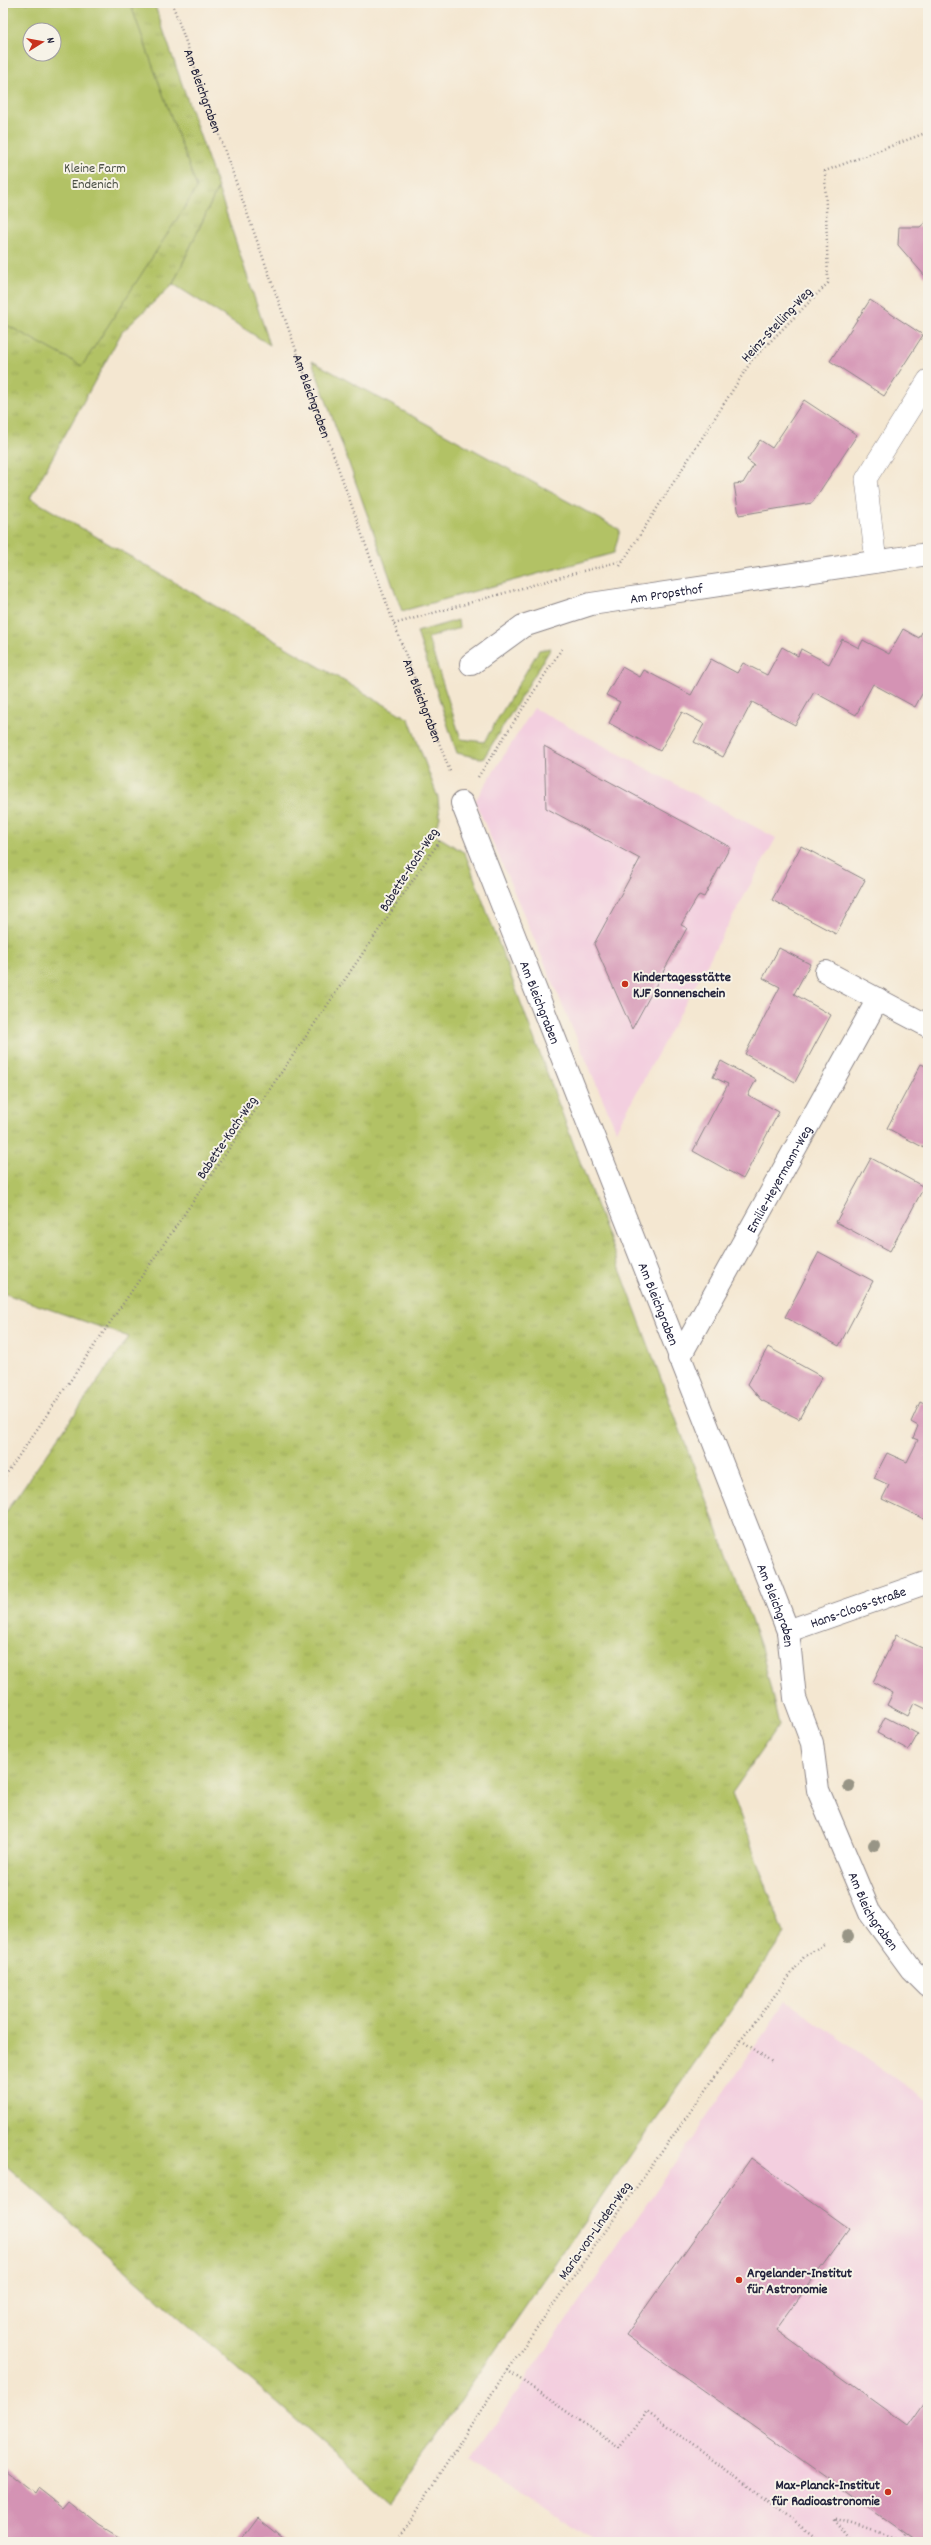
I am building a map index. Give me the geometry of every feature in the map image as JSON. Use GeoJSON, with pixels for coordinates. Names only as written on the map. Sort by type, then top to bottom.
{"type":"FeatureCollection","features":[{"type":"Feature","properties":{"kind":"street","name":"Am Propsthof"},"geometry":{"type":"LineString","coordinates":[[471,664],[523,626],[591,604],[928,554]]}},
{"type":"Feature","properties":{"kind":"street","name":"Am Bleichgraben"},"geometry":{"type":"LineString","coordinates":[[462,803],[788,1631],[795,1698],[812,1743],[818,1790],[870,1913],[911,1969],[928,1986]]}},
{"type":"Feature","properties":{"kind":"street"},"geometry":{"type":"LineString","coordinates":[[826,972],[928,1026]]}},
{"type":"Feature","properties":{"kind":"street","name":"Emilie-Heyermann-Weg"},"geometry":{"type":"LineString","coordinates":[[680,1358],[878,999]]}},
{"type":"Feature","properties":{"kind":"street","name":"Hans-Cloos-Straße"},"geometry":{"type":"LineString","coordinates":[[788,1631],[928,1582]]}},
{"type":"Feature","properties":{"kind":"lane"},"geometry":{"type":"LineString","coordinates":[[876,562],[866,479],[928,380]]}},
{"type":"Feature","properties":{"kind":"path","name":"Am Bleichgraben"},"geometry":{"type":"LineString","coordinates":[[172,3],[394,624],[462,803]]}},
{"type":"Feature","properties":{"kind":"path","name":"Heinz-Stelling-Weg"},"geometry":{"type":"LineString","coordinates":[[591,604],[626,560],[752,360],[828,283],[825,171],[928,132]]}},
{"type":"Feature","properties":{"kind":"path"},"geometry":{"type":"LineString","coordinates":[[394,624],[626,560]]}},
{"type":"Feature","properties":{"kind":"path","name":"Babette-Koch-Weg"},"geometry":{"type":"LineString","coordinates":[[3,1479],[434,851],[462,803],[591,604]]}},
{"type":"Feature","properties":{"kind":"path","name":"Maria-von-Linden-Weg"},"geometry":{"type":"LineString","coordinates":[[396,2542],[507,2370],[741,2040],[804,1957],[824,1944]]}},
{"type":"Feature","properties":{"kind":"path"},"geometry":{"type":"LineString","coordinates":[[741,2040],[772,2062]]}},
{"type":"Feature","properties":{"kind":"path"},"geometry":{"type":"LineString","coordinates":[[507,2370],[619,2448],[647,2411],[823,2542]]}},
{"type":"Feature","properties":{"kind":"path"},"geometry":{"type":"LineString","coordinates":[[852,2542],[834,2518],[899,2541],[905,2533]]}},
{"type":"Feature","properties":{"kind":"shaded area","name":"Kindertagesstätte KJF Sonnenschein"},"geometry":{"type":"Polygon","coordinates":[[[534,708],[776,838],[616,1130],[475,801],[534,708]]]}},
{"type":"Feature","properties":{"kind":"shaded area"},"geometry":{"type":"Polygon","coordinates":[[[786,2001],[928,2101],[928,2542],[597,2542],[470,2461],[786,2001]]]}},
{"type":"Feature","properties":{"kind":"green space"},"geometry":{"type":"Polygon","coordinates":[[[3,3],[154,3],[218,188],[173,284],[122,332],[30,498],[409,719],[438,798],[440,818],[432,833],[465,853],[761,1647],[779,1725],[732,1793],[784,1934],[390,2502],[3,2163],[3,1516],[129,1337],[3,1293],[3,3]]]}},
{"type":"Feature","properties":{"kind":"green space","name":"Kleine Farm Endenich"},"geometry":{"type":"Polygon","coordinates":[[[3,3],[130,3],[197,188],[82,366],[3,323],[3,3]]]}},
{"type":"Feature","properties":{"kind":"green space"},"geometry":{"type":"Polygon","coordinates":[[[218,188],[270,345],[173,284],[218,188]]]}},
{"type":"Feature","properties":{"kind":"green space"},"geometry":{"type":"Polygon","coordinates":[[[312,361],[620,530],[614,553],[402,611],[312,361]]]}},
{"type":"Feature","properties":{"kind":"green space"},"geometry":{"type":"Polygon","coordinates":[[[458,620],[459,628],[428,638],[461,739],[484,742],[539,650],[551,648],[483,759],[457,753],[417,632],[458,620]]]}},
{"type":"Feature","properties":{"kind":"building"},"geometry":{"type":"Polygon","coordinates":[[[928,220],[928,275],[925,276],[898,245],[899,227],[920,227],[928,220]]]}},
{"type":"Feature","properties":{"kind":"building"},"geometry":{"type":"Polygon","coordinates":[[[870,300],[923,335],[884,396],[830,361],[870,300]]]}},
{"type":"Feature","properties":{"kind":"building"},"geometry":{"type":"Polygon","coordinates":[[[804,400],[857,435],[812,503],[739,515],[734,484],[743,483],[754,465],[747,460],[760,440],[772,448],[804,400]]]}},
{"type":"Feature","properties":{"kind":"building"},"geometry":{"type":"Polygon","coordinates":[[[903,629],[919,638],[922,632],[928,635],[928,683],[915,707],[873,684],[856,715],[814,692],[795,725],[752,702],[723,757],[694,742],[704,724],[682,712],[660,751],[609,723],[620,702],[606,695],[622,667],[640,677],[644,670],[691,695],[711,659],[737,673],[743,663],[767,675],[782,647],[798,656],[801,649],[829,664],[842,639],[859,648],[863,640],[889,654],[903,629]]]}},
{"type":"Feature","properties":{"kind":"building"},"geometry":{"type":"Polygon","coordinates":[[[544,746],[730,847],[704,897],[699,895],[681,925],[687,928],[632,1029],[594,944],[640,859],[546,808],[544,746]]]}},
{"type":"Feature","properties":{"kind":"building"},"geometry":{"type":"Polygon","coordinates":[[[801,846],[865,880],[836,934],[772,900],[801,846]]]}},
{"type":"Feature","properties":{"kind":"building"},"geometry":{"type":"Polygon","coordinates":[[[779,948],[810,964],[794,994],[831,1015],[795,1082],[745,1054],[780,987],[763,978],[779,948]]]}},
{"type":"Feature","properties":{"kind":"building"},"geometry":{"type":"Polygon","coordinates":[[[721,1061],[756,1080],[748,1095],[779,1112],[743,1179],[693,1151],[728,1084],[713,1077],[721,1061]]]}},
{"type":"Feature","properties":{"kind":"building"},"geometry":{"type":"Polygon","coordinates":[[[921,1064],[928,1067],[928,1150],[887,1128],[921,1064]]]}},
{"type":"Feature","properties":{"kind":"building"},"geometry":{"type":"Polygon","coordinates":[[[871,1158],[924,1187],[890,1251],[836,1222],[871,1158]]]}},
{"type":"Feature","properties":{"kind":"building"},"geometry":{"type":"Polygon","coordinates":[[[819,1252],[873,1281],[839,1346],[785,1317],[819,1252]]]}},
{"type":"Feature","properties":{"kind":"building"},"geometry":{"type":"Polygon","coordinates":[[[768,1347],[822,1377],[799,1419],[761,1400],[748,1384],[768,1347]]]}},
{"type":"Feature","properties":{"kind":"building"},"geometry":{"type":"Polygon","coordinates":[[[920,1402],[928,1406],[928,1521],[882,1499],[889,1485],[874,1478],[887,1453],[907,1462],[918,1440],[913,1438],[918,1426],[911,1422],[920,1402]]]}},
{"type":"Feature","properties":{"kind":"building"},"geometry":{"type":"Polygon","coordinates":[[[896,1635],[928,1651],[928,1710],[914,1703],[908,1716],[887,1705],[893,1693],[873,1682],[896,1635]]]}},
{"type":"Feature","properties":{"kind":"building"},"geometry":{"type":"Polygon","coordinates":[[[885,1717],[918,1734],[909,1750],[877,1733],[885,1717]]]}},
{"type":"Feature","properties":{"kind":"building","name":"Argelander-Institut für Astronomie"},"geometry":{"type":"Polygon","coordinates":[[[751,2158],[849,2229],[776,2330],[909,2426],[928,2399],[928,2542],[917,2542],[626,2335],[751,2158]]]}},
{"type":"Feature","properties":{"kind":"building"},"geometry":{"type":"Polygon","coordinates":[[[3,2468],[35,2493],[38,2488],[62,2507],[68,2500],[99,2525],[127,2542],[3,2542],[3,2468]]]}},
{"type":"Feature","properties":{"kind":"building"},"geometry":{"type":"Polygon","coordinates":[[[257,2518],[287,2542],[239,2542],[257,2518]]]}},
{"type":"Feature","properties":{"kind":"place","name":"Kindertagesstätte KJF Sonnenschein"},"geometry":{"type":"Point","coordinates":[625,984]}},
{"type":"Feature","properties":{"kind":"place","name":"Argelander-Institut für Astronomie"},"geometry":{"type":"Point","coordinates":[739,2280]}},
{"type":"Feature","properties":{"kind":"place","name":"Max-Planck-Institut für Radioastronomie"},"geometry":{"type":"Point","coordinates":[888,2492]}}]}
